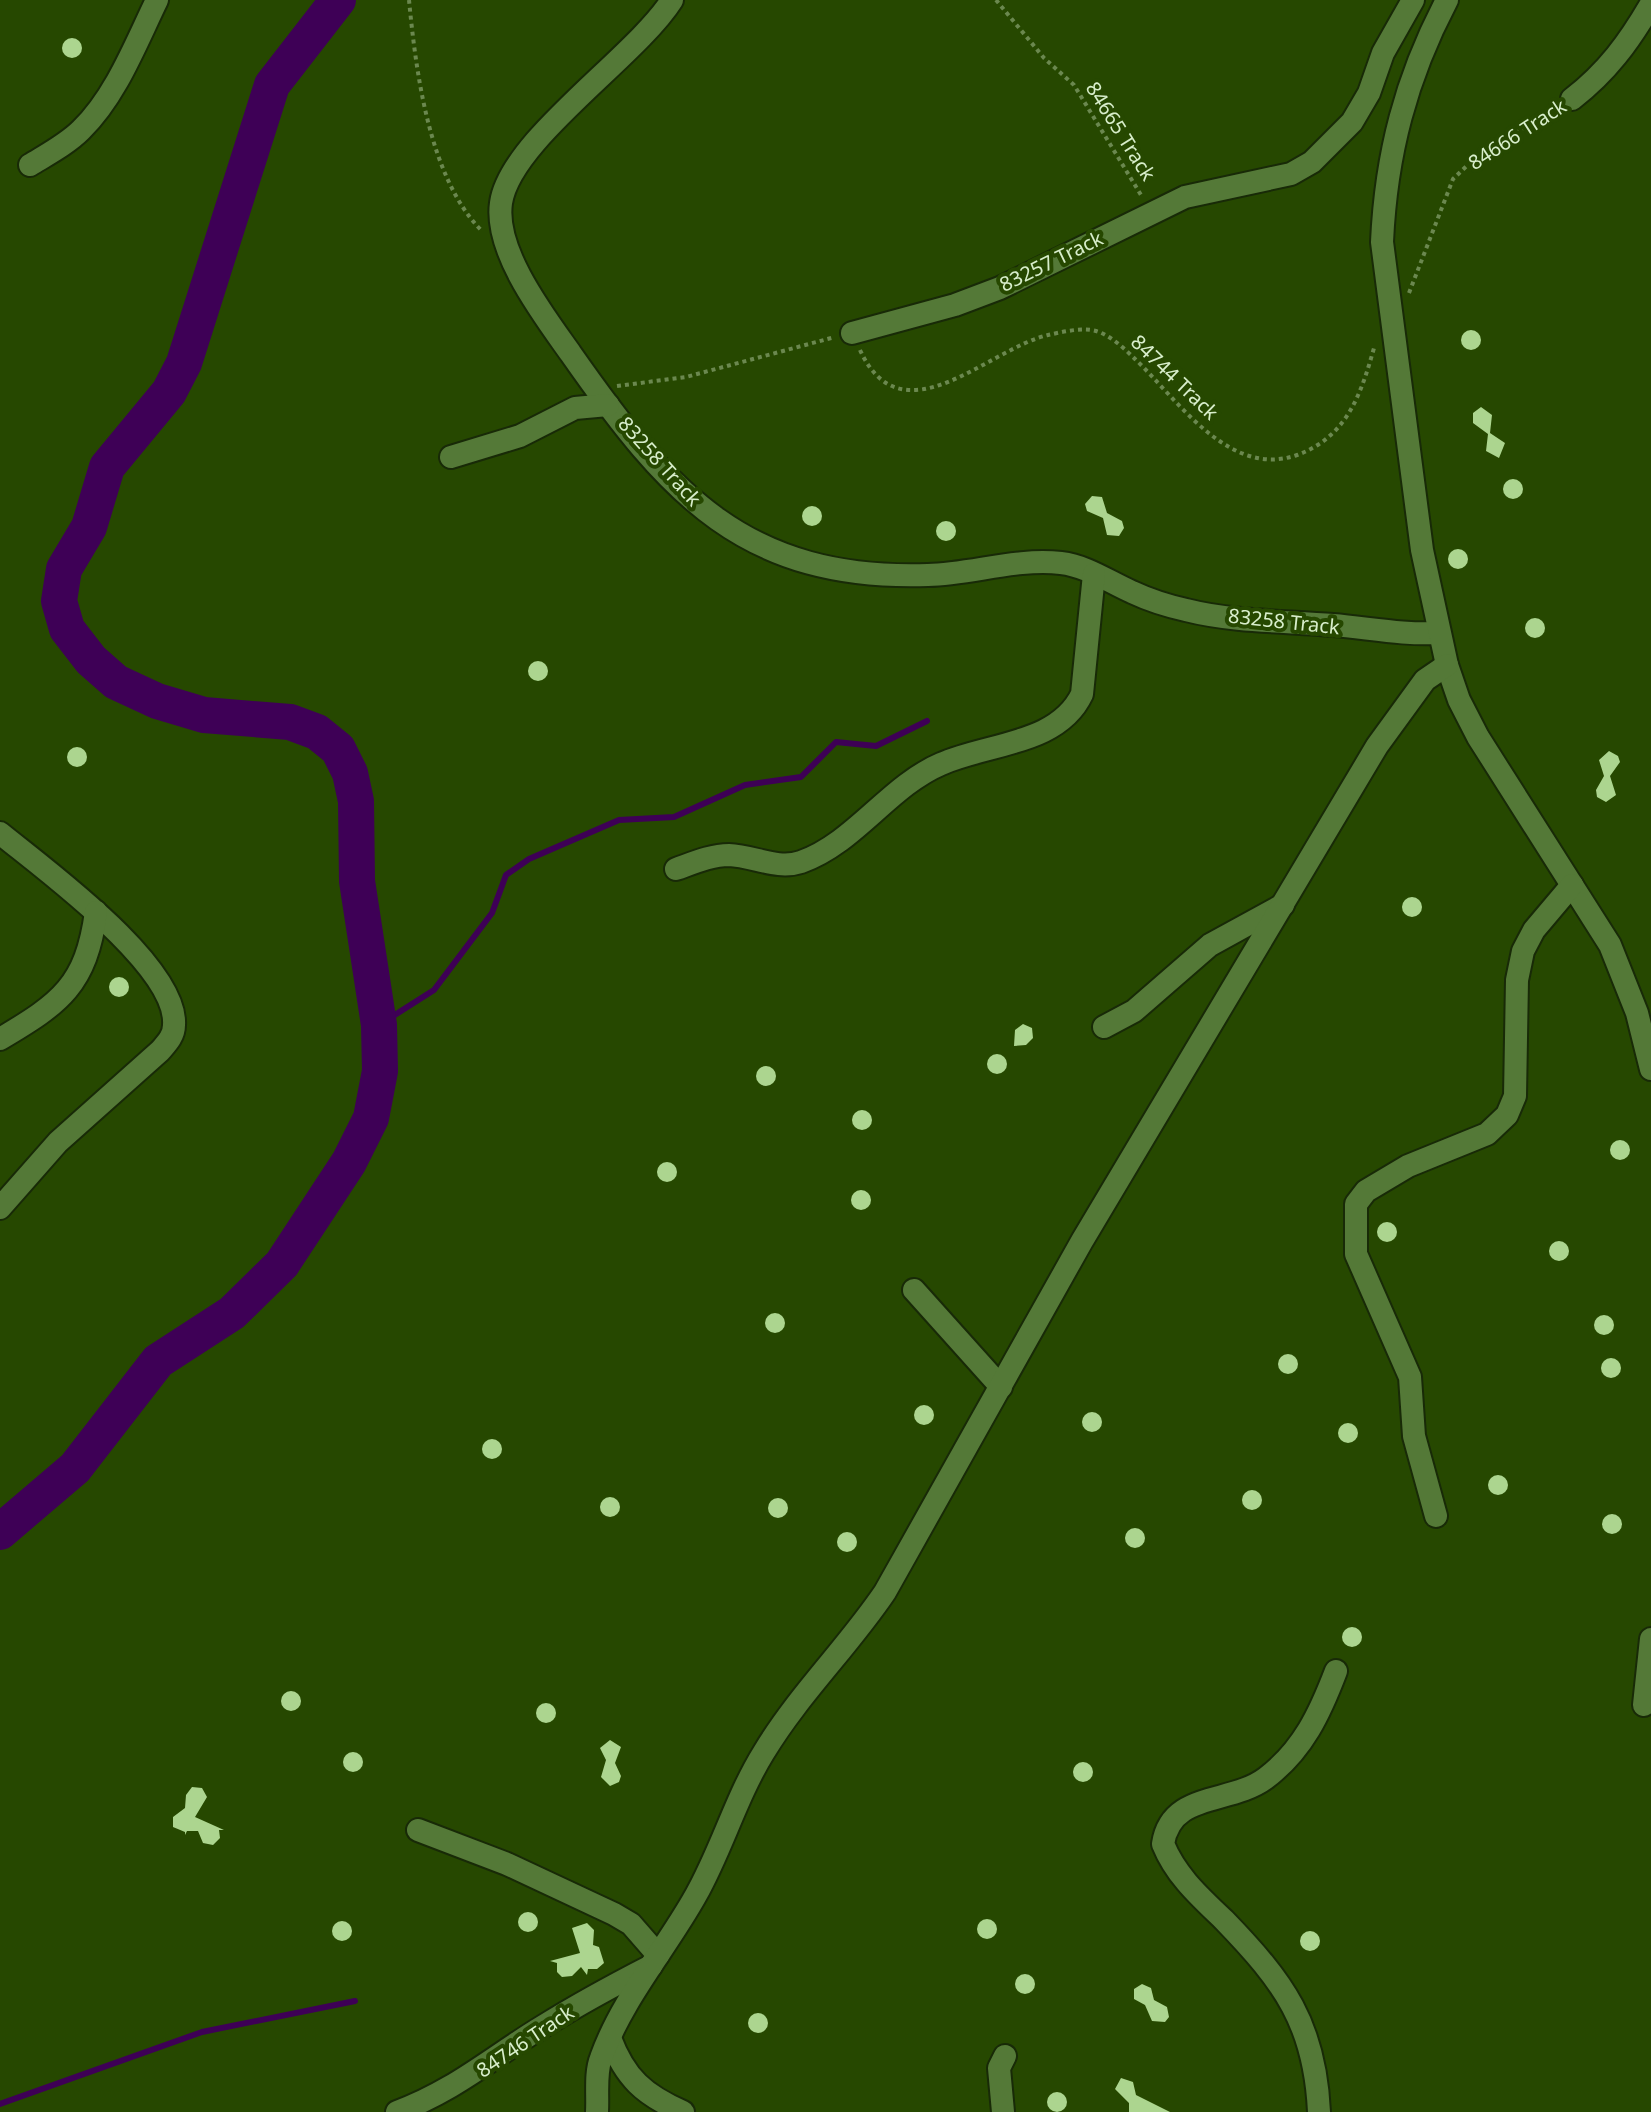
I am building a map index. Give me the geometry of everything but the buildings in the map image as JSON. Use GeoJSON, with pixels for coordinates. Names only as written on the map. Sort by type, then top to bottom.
{"type":"FeatureCollection","features":[{"type":"Feature","properties":{"kind":"street"},"geometry":{"type":"LineString","coordinates":[[30,165],[60,147],[95,115],[127,61],[157,0]]}},
{"type":"Feature","properties":{"kind":"street","name":"83258 Track"},"geometry":{"type":"LineString","coordinates":[[672,0],[644,35],[542,137],[515,169],[504,187],[500,207],[513,263],[602,396],[695,503],[731,530],[766,550],[818,567],[875,575],[929,575],[1062,563],[1147,598],[1189,611],[1388,632],[1439,633]]}},
{"type":"Feature","properties":{"kind":"street","name":"83257 Track"},"geometry":{"type":"LineString","coordinates":[[852,333],[943,309],[1000,288],[1151,211],[1185,197],[1291,174],[1312,162],[1344,133],[1356,115],[1369,93],[1383,53],[1413,0]]}},
{"type":"Feature","properties":{"kind":"street"},"geometry":{"type":"LineString","coordinates":[[1447,0],[1406,90],[1385,184],[1382,242],[1422,550],[1439,633],[1459,700],[1478,737],[1596,920],[1623,975],[1651,1069]]}},
{"type":"Feature","properties":{"kind":"street","name":"84666 Track"},"geometry":{"type":"LineString","coordinates":[[1572,99],[1603,74],[1631,39],[1651,4]]}},
{"type":"Feature","properties":{"kind":"street"},"geometry":{"type":"LineString","coordinates":[[451,457],[520,436],[602,396]]}},
{"type":"Feature","properties":{"kind":"street"},"geometry":{"type":"LineString","coordinates":[[676,869],[726,855],[787,865],[804,861],[852,830],[936,766],[977,749],[1038,734],[1060,725],[1075,710],[1082,694],[1094,574]]}},
{"type":"Feature","properties":{"kind":"street"},"geometry":{"type":"LineString","coordinates":[[597,2112],[600,2060],[610,2038],[697,1892],[739,1797],[765,1751],[799,1700],[866,1620],[885,1592],[1082,1241],[1385,734],[1425,680],[1447,665]]}},
{"type":"Feature","properties":{"kind":"street"},"geometry":{"type":"LineString","coordinates":[[0,833],[96,912],[144,961],[166,989],[172,1007],[172,1036],[160,1051],[58,1142],[0,1208]]}},
{"type":"Feature","properties":{"kind":"street"},"geometry":{"type":"LineString","coordinates":[[1436,1516],[1414,1436],[1410,1377],[1356,1254],[1356,1204],[1366,1191],[1408,1166],[1487,1134],[1507,1115],[1515,1096],[1517,980],[1523,951],[1534,930],[1572,885]]}},
{"type":"Feature","properties":{"kind":"street"},"geometry":{"type":"LineString","coordinates":[[1104,1027],[1134,1011],[1210,945],[1283,905]]}},
{"type":"Feature","properties":{"kind":"street"},"geometry":{"type":"LineString","coordinates":[[0,1039],[65,996],[89,953],[96,912]]}},
{"type":"Feature","properties":{"kind":"street"},"geometry":{"type":"LineString","coordinates":[[914,1290],[1001,1387]]}},
{"type":"Feature","properties":{"kind":"street"},"geometry":{"type":"LineString","coordinates":[[1644,1705],[1651,1639]]}},
{"type":"Feature","properties":{"kind":"street"},"geometry":{"type":"LineString","coordinates":[[1319,2112],[1317,2067],[1303,2025],[1286,1994],[1258,1955],[1188,1885],[1163,1844],[1166,1828],[1175,1814],[1240,1792],[1280,1767],[1304,1740],[1322,1709],[1336,1671]]}},
{"type":"Feature","properties":{"kind":"street"},"geometry":{"type":"LineString","coordinates":[[418,1830],[507,1864],[614,1914],[631,1924],[655,1960]]}},
{"type":"Feature","properties":{"kind":"street","name":"84746 Track"},"geometry":{"type":"LineString","coordinates":[[397,2112],[428,2101],[471,2078],[539,2028],[655,1960]]}},
{"type":"Feature","properties":{"kind":"street"},"geometry":{"type":"LineString","coordinates":[[610,2038],[619,2063],[633,2082],[651,2098],[683,2112]]}},
{"type":"Feature","properties":{"kind":"street"},"geometry":{"type":"LineString","coordinates":[[1003,2112],[999,2068],[1005,2056]]}},
{"type":"Feature","properties":{"kind":"path"},"geometry":{"type":"LineString","coordinates":[[409,0],[414,50],[440,158],[463,212],[483,233]]}},
{"type":"Feature","properties":{"kind":"path","name":"84665 Track"},"geometry":{"type":"LineString","coordinates":[[996,0],[1044,58],[1074,85],[1151,211]]}},
{"type":"Feature","properties":{"kind":"path","name":"84666 Track"},"geometry":{"type":"LineString","coordinates":[[1392,326],[1417,278],[1453,179],[1476,157],[1572,99]]}},
{"type":"Feature","properties":{"kind":"path","name":"84744 Track"},"geometry":{"type":"LineString","coordinates":[[852,333],[876,377],[892,387],[908,390],[932,388],[1044,336],[1096,331],[1121,346],[1215,438],[1239,453],[1262,461],[1282,460],[1327,439],[1353,412],[1374,347],[1392,326]]}},
{"type":"Feature","properties":{"kind":"path"},"geometry":{"type":"LineString","coordinates":[[602,396],[852,333]]}},
{"type":"Feature","properties":{"kind":"waterway"},"geometry":{"type":"LineString","coordinates":[[0,1532],[75,1468],[158,1361],[232,1313],[282,1264],[349,1162],[371,1118],[380,1071],[379,1025],[357,881],[356,801],[350,773],[338,749],[317,732],[290,722],[204,715],[157,701],[116,682],[91,660],[67,629],[59,601],[64,569],[89,527],[107,467],[169,392],[184,363],[272,85],[338,0]]}},
{"type":"Feature","properties":{"kind":"waterway"},"geometry":{"type":"LineString","coordinates":[[379,1025],[434,990],[492,913],[506,875],[529,859],[619,820],[674,817],[745,785],[801,777],[836,742],[876,746],[927,721]]}},
{"type":"Feature","properties":{"kind":"waterway"},"geometry":{"type":"LineString","coordinates":[[0,2104],[202,2032],[355,2001]]}}]}
